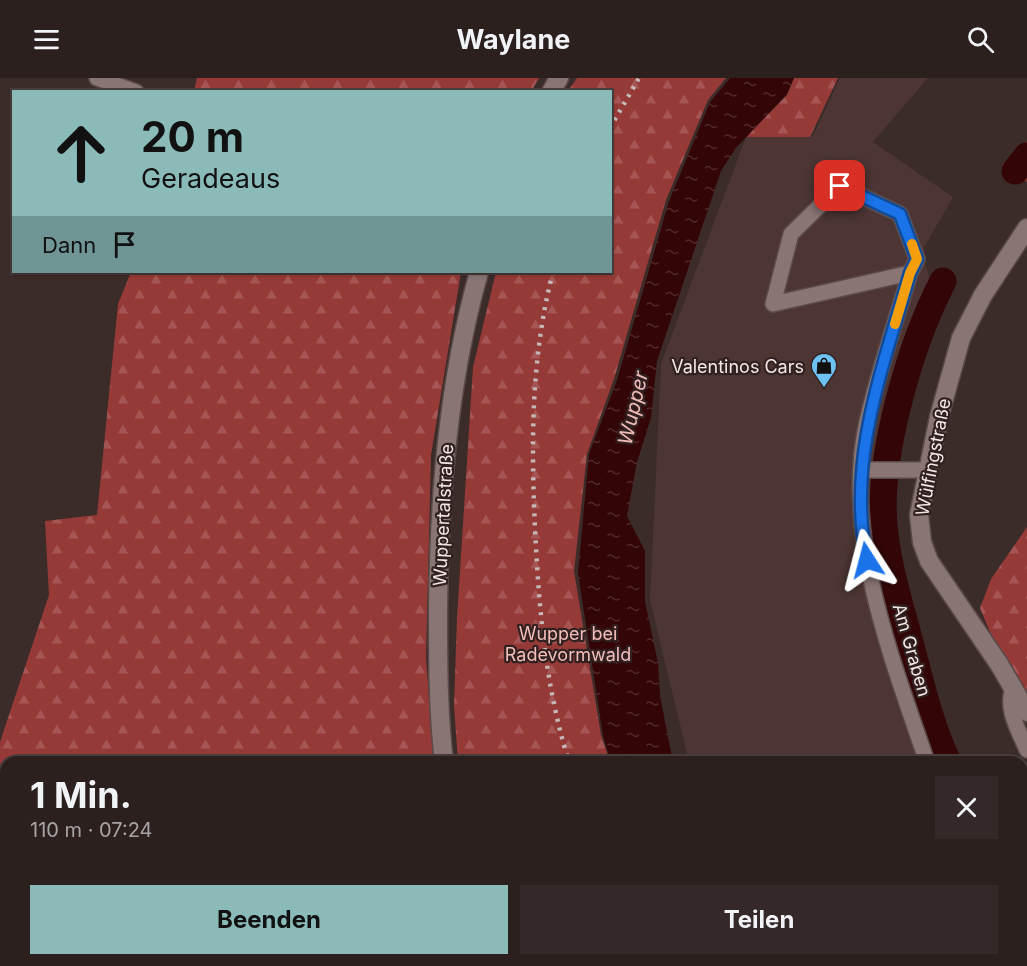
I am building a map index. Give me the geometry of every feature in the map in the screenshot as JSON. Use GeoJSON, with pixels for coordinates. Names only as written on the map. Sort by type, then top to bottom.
{"type":"FeatureCollection","features":[{"type":"Feature","properties":{"kind":"street","name":"Wülfingstraße"},"geometry":{"type":"LineString","coordinates":[[1027,228],[983,295],[962,338],[927,470],[919,515],[925,553],[1027,712]]}},
{"type":"Feature","properties":{"kind":"street","name":"Wuppertalstraße"},"geometry":{"type":"LineString","coordinates":[[444,756],[438,661],[441,497],[459,368],[479,273]]}},
{"type":"Feature","properties":{"kind":"lane"},"geometry":{"type":"LineString","coordinates":[[98,78],[131,90]]}},
{"type":"Feature","properties":{"kind":"lane","name":"Am Graben"},"geometry":{"type":"LineString","coordinates":[[910,273],[773,304],[791,234],[840,186],[900,214],[917,259],[910,273],[866,427],[869,470],[863,540],[896,673],[925,756]]}},
{"type":"Feature","properties":{"kind":"lane"},"geometry":{"type":"LineString","coordinates":[[869,470],[927,470]]}},
{"type":"Feature","properties":{"kind":"lane"},"geometry":{"type":"LineString","coordinates":[[1013,688],[1010,710],[1027,750]]}},
{"type":"Feature","properties":{"kind":"shaded area"},"geometry":{"type":"Polygon","coordinates":[[[840,78],[928,78],[873,142],[953,197],[922,251],[935,298],[903,434],[892,522],[952,756],[688,756],[650,600],[661,364],[746,137],[813,136],[840,78]]]}},
{"type":"Feature","properties":{"kind":"green space"},"geometry":{"type":"Polygon","coordinates":[[[197,78],[539,78],[532,90],[194,90],[197,78]]]}},
{"type":"Feature","properties":{"kind":"green space","name":"Wupper bei Radevormwald"},"geometry":{"type":"Polygon","coordinates":[[[577,78],[726,78],[708,100],[666,200],[614,379],[587,454],[574,571],[601,735],[608,756],[458,756],[454,705],[457,618],[473,367],[496,273],[612,273],[612,90],[569,90],[577,78]]]}},
{"type":"Feature","properties":{"kind":"green space"},"geometry":{"type":"Polygon","coordinates":[[[794,78],[838,78],[810,137],[746,137],[787,95],[794,78]]]}},
{"type":"Feature","properties":{"kind":"green space"},"geometry":{"type":"Polygon","coordinates":[[[1027,141],[1027,182],[1002,165],[1027,141]]]}},
{"type":"Feature","properties":{"kind":"green space"},"geometry":{"type":"Polygon","coordinates":[[[131,273],[461,273],[431,455],[426,658],[434,756],[0,756],[0,742],[49,595],[45,521],[97,515],[118,304],[131,273]]]}},
{"type":"Feature","properties":{"kind":"green space"},"geometry":{"type":"Polygon","coordinates":[[[1027,527],[1027,700],[998,651],[980,608],[991,579],[1027,527]]]}},
{"type":"Feature","properties":{"kind":"water","name":"Wupper"},"geometry":{"type":"Polygon","coordinates":[[[730,78],[794,78],[787,94],[735,149],[721,171],[657,361],[651,418],[637,462],[627,516],[645,551],[645,601],[658,663],[660,696],[672,756],[609,756],[603,736],[578,573],[589,454],[617,380],[669,201],[710,102],[730,78]]]}},
{"type":"Feature","properties":{"kind":"waterway"},"geometry":{"type":"LineString","coordinates":[[1015,171],[1027,156]]}},
{"type":"Feature","properties":{"kind":"waterway"},"geometry":{"type":"LineString","coordinates":[[943,281],[919,337],[898,405],[890,439],[883,506],[887,550],[897,593],[927,707],[946,756]]}},
{"type":"Feature","properties":{"kind":"railway"},"geometry":{"type":"LineString","coordinates":[[612,125],[639,78]]}},
{"type":"Feature","properties":{"kind":"railway"},"geometry":{"type":"LineString","coordinates":[[553,273],[540,335],[534,399],[534,496],[545,647],[554,705],[567,756]]}},
{"type":"Feature","properties":{"kind":"slow traffic"},"geometry":{"type":"LineString","coordinates":[[895,324],[910,273],[917,259],[912,244]]}},
{"type":"Feature","properties":{"kind":"place","name":"Valentinos Cars"},"geometry":{"type":"Point","coordinates":[824,389]}},
{"type":"Feature","properties":{"kind":"route"},"geometry":{"type":"LineString","coordinates":[[840,186],[900,214],[917,259],[910,273],[866,427],[861,470],[863,540],[867,560]]}}]}
